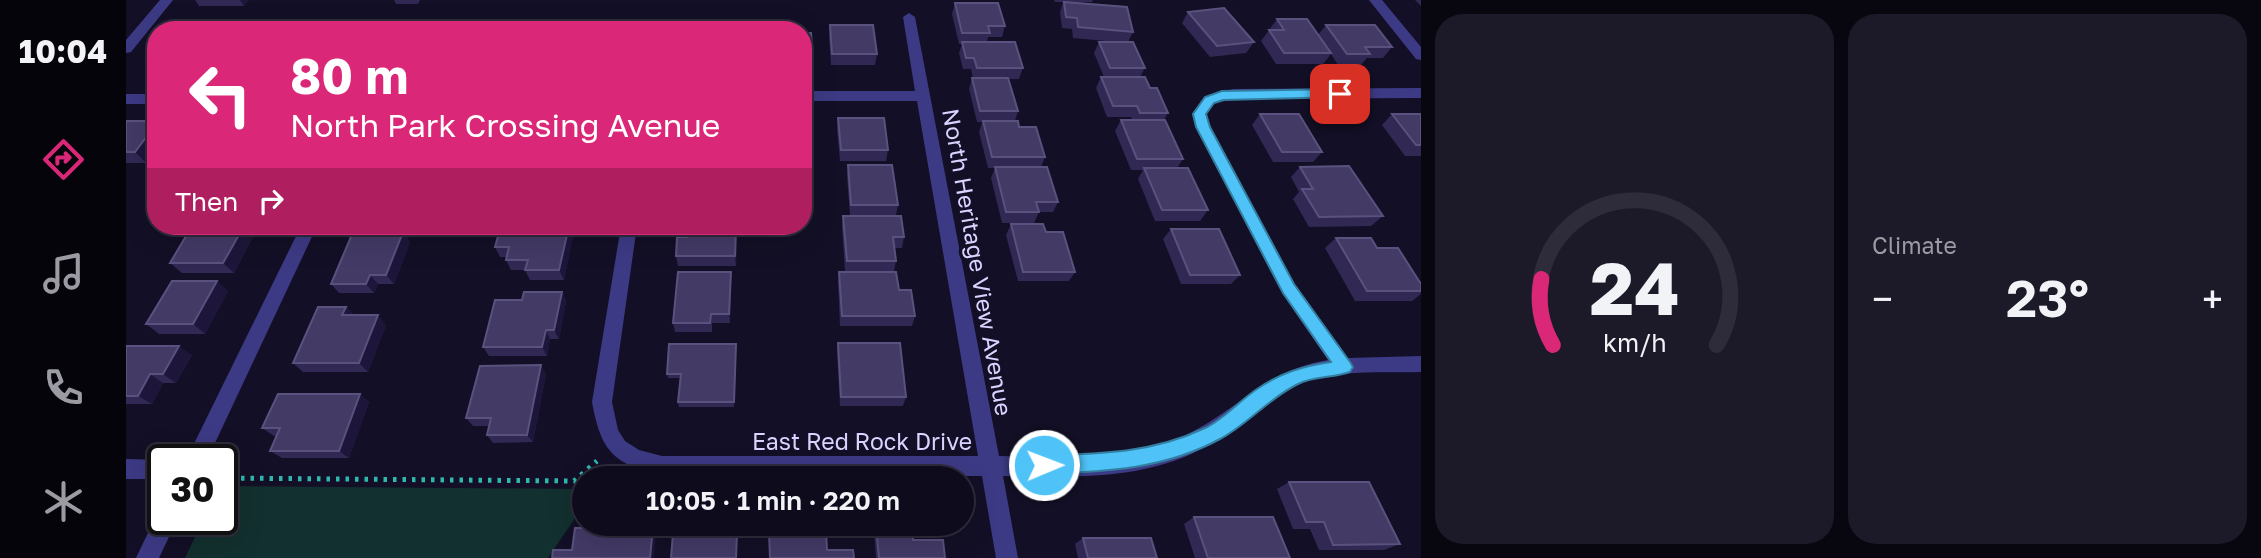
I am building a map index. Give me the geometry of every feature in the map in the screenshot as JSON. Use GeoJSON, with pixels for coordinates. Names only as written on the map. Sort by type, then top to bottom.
{"type":"FeatureCollection","features":[{"type":"Feature","properties":{"kind":"street"},"geometry":{"type":"LineString","coordinates":[[149,21],[167,0]]}},
{"type":"Feature","properties":{"kind":"street"},"geometry":{"type":"LineString","coordinates":[[1375,0],[1421,56]]}},
{"type":"Feature","properties":{"kind":"street","name":"North Heritage View Avenue"},"geometry":{"type":"LineString","coordinates":[[909,17],[1007,558]]}},
{"type":"Feature","properties":{"kind":"street"},"geometry":{"type":"LineString","coordinates":[[126,49],[147,24]]}},
{"type":"Feature","properties":{"kind":"street"},"geometry":{"type":"LineString","coordinates":[[1344,367],[1289,288],[1203,127],[1199,114],[1209,100],[1233,94],[1421,93]]}},
{"type":"Feature","properties":{"kind":"street"},"geometry":{"type":"LineString","coordinates":[[812,96],[923,96]]}},
{"type":"Feature","properties":{"kind":"street"},"geometry":{"type":"LineString","coordinates":[[126,99],[147,99]]}},
{"type":"Feature","properties":{"kind":"street"},"geometry":{"type":"LineString","coordinates":[[204,444],[305,235]]}},
{"type":"Feature","properties":{"kind":"street","name":"East Red Rock Drive"},"geometry":{"type":"LineString","coordinates":[[628,235],[602,402],[606,428],[618,450],[639,461],[662,466],[990,466],[1097,463],[1159,456],[1214,433],[1264,394],[1298,375],[1344,367],[1421,364]]}},
{"type":"Feature","properties":{"kind":"street"},"geometry":{"type":"LineString","coordinates":[[126,469],[147,469]]}},
{"type":"Feature","properties":{"kind":"street"},"geometry":{"type":"LineString","coordinates":[[147,558],[158,535]]}},
{"type":"Feature","properties":{"kind":"path"},"geometry":{"type":"LineString","coordinates":[[238,478],[574,481],[597,461]]}},
{"type":"Feature","properties":{"kind":"green space"},"geometry":{"type":"Polygon","coordinates":[[[238,486],[572,489],[572,523],[548,558],[185,558],[196,535],[238,535],[238,486]]]}},
{"type":"Feature","properties":{"kind":"building"},"geometry":{"type":"Polygon","coordinates":[[[1064,2],[1127,7],[1133,32],[1078,27],[1077,18],[1066,17],[1064,2]]]}},
{"type":"Feature","properties":{"kind":"building"},"geometry":{"type":"Polygon","coordinates":[[[955,3],[998,3],[1005,26],[988,26],[990,33],[962,33],[955,3]]]}},
{"type":"Feature","properties":{"kind":"building"},"geometry":{"type":"Polygon","coordinates":[[[1224,8],[1254,42],[1217,46],[1188,12],[1224,8]]]}},
{"type":"Feature","properties":{"kind":"building"},"geometry":{"type":"Polygon","coordinates":[[[1277,19],[1307,19],[1331,53],[1284,53],[1269,30],[1284,30],[1277,19]]]}},
{"type":"Feature","properties":{"kind":"building"},"geometry":{"type":"Polygon","coordinates":[[[830,25],[873,25],[877,54],[832,54],[830,25]]]}},
{"type":"Feature","properties":{"kind":"building"},"geometry":{"type":"Polygon","coordinates":[[[1326,25],[1375,25],[1392,47],[1365,47],[1370,54],[1347,54],[1326,25]]]}},
{"type":"Feature","properties":{"kind":"building"},"geometry":{"type":"Polygon","coordinates":[[[962,42],[1015,42],[1023,68],[977,68],[974,58],[966,58],[962,42]]]}},
{"type":"Feature","properties":{"kind":"building"},"geometry":{"type":"Polygon","coordinates":[[[1099,42],[1133,42],[1145,68],[1110,68],[1099,42]]]}},
{"type":"Feature","properties":{"kind":"building"},"geometry":{"type":"Polygon","coordinates":[[[1101,77],[1145,77],[1150,88],[1157,88],[1168,113],[1140,113],[1137,106],[1113,106],[1101,77]]]}},
{"type":"Feature","properties":{"kind":"building"},"geometry":{"type":"Polygon","coordinates":[[[972,78],[1008,78],[1018,111],[980,111],[972,78]]]}},
{"type":"Feature","properties":{"kind":"building"},"geometry":{"type":"Polygon","coordinates":[[[1260,114],[1299,114],[1322,152],[1282,152],[1260,114]]]}},
{"type":"Feature","properties":{"kind":"building"},"geometry":{"type":"Polygon","coordinates":[[[1392,114],[1421,114],[1421,145],[1416,145],[1392,114]]]}},
{"type":"Feature","properties":{"kind":"building"},"geometry":{"type":"Polygon","coordinates":[[[838,118],[884,118],[888,150],[841,150],[838,118]]]}},
{"type":"Feature","properties":{"kind":"building"},"geometry":{"type":"Polygon","coordinates":[[[1121,120],[1165,120],[1183,159],[1137,159],[1121,120]]]}},
{"type":"Feature","properties":{"kind":"building"},"geometry":{"type":"Polygon","coordinates":[[[126,121],[147,121],[147,136],[135,152],[126,152],[126,121]]]}},
{"type":"Feature","properties":{"kind":"building"},"geometry":{"type":"Polygon","coordinates":[[[983,121],[1018,121],[1019,127],[1036,127],[1045,157],[992,157],[983,121]]]}},
{"type":"Feature","properties":{"kind":"building"},"geometry":{"type":"Polygon","coordinates":[[[848,165],[892,165],[898,205],[851,205],[848,165]]]}},
{"type":"Feature","properties":{"kind":"building"},"geometry":{"type":"Polygon","coordinates":[[[1349,166],[1383,216],[1319,217],[1302,189],[1313,189],[1300,167],[1349,166]]]}},
{"type":"Feature","properties":{"kind":"building"},"geometry":{"type":"Polygon","coordinates":[[[995,167],[1047,167],[1058,202],[1036,202],[1039,212],[1006,212],[995,167]]]}},
{"type":"Feature","properties":{"kind":"building"},"geometry":{"type":"Polygon","coordinates":[[[1144,168],[1188,168],[1208,210],[1162,210],[1144,168]]]}},
{"type":"Feature","properties":{"kind":"building"},"geometry":{"type":"Polygon","coordinates":[[[843,216],[901,216],[904,237],[893,237],[896,261],[847,261],[843,216]]]}},
{"type":"Feature","properties":{"kind":"building"},"geometry":{"type":"Polygon","coordinates":[[[1011,224],[1043,224],[1046,232],[1063,232],[1075,272],[1023,272],[1011,224]]]}},
{"type":"Feature","properties":{"kind":"building"},"geometry":{"type":"Polygon","coordinates":[[[1171,229],[1219,229],[1240,275],[1190,275],[1171,229]]]}},
{"type":"Feature","properties":{"kind":"building"},"geometry":{"type":"Polygon","coordinates":[[[187,235],[239,235],[223,263],[170,263],[187,235]]]}},
{"type":"Feature","properties":{"kind":"building"},"geometry":{"type":"Polygon","coordinates":[[[352,235],[402,235],[386,275],[370,275],[366,284],[331,284],[352,235]]]}},
{"type":"Feature","properties":{"kind":"building"},"geometry":{"type":"Polygon","coordinates":[[[498,235],[567,235],[559,270],[525,270],[528,260],[506,260],[509,247],[495,247],[498,235]]]}},
{"type":"Feature","properties":{"kind":"building"},"geometry":{"type":"Polygon","coordinates":[[[736,235],[735,256],[676,256],[677,237],[736,235]]]}},
{"type":"Feature","properties":{"kind":"building"},"geometry":{"type":"Polygon","coordinates":[[[1336,238],[1371,238],[1377,248],[1398,248],[1421,284],[1421,291],[1367,291],[1336,238]]]}},
{"type":"Feature","properties":{"kind":"building"},"geometry":{"type":"Polygon","coordinates":[[[678,272],[731,272],[729,314],[711,314],[710,323],[673,323],[678,272]]]}},
{"type":"Feature","properties":{"kind":"building"},"geometry":{"type":"Polygon","coordinates":[[[839,272],[896,272],[899,290],[911,290],[915,316],[842,316],[839,272]]]}},
{"type":"Feature","properties":{"kind":"building"},"geometry":{"type":"Polygon","coordinates":[[[172,281],[217,281],[193,324],[146,324],[172,281]]]}},
{"type":"Feature","properties":{"kind":"building"},"geometry":{"type":"Polygon","coordinates":[[[524,292],[562,292],[554,330],[546,330],[542,347],[483,347],[495,300],[522,300],[524,292]]]}},
{"type":"Feature","properties":{"kind":"building"},"geometry":{"type":"Polygon","coordinates":[[[318,307],[346,307],[342,315],[378,315],[359,363],[293,363],[318,307]]]}},
{"type":"Feature","properties":{"kind":"building"},"geometry":{"type":"Polygon","coordinates":[[[838,343],[900,343],[906,397],[841,397],[838,343]]]}},
{"type":"Feature","properties":{"kind":"building"},"geometry":{"type":"Polygon","coordinates":[[[669,344],[736,344],[734,402],[678,402],[681,374],[667,374],[669,344]]]}},
{"type":"Feature","properties":{"kind":"building"},"geometry":{"type":"Polygon","coordinates":[[[126,346],[179,346],[163,374],[150,374],[138,396],[126,396],[126,346]]]}},
{"type":"Feature","properties":{"kind":"building"},"geometry":{"type":"Polygon","coordinates":[[[541,365],[527,435],[487,435],[491,418],[466,418],[480,366],[541,365]]]}},
{"type":"Feature","properties":{"kind":"building"},"geometry":{"type":"Polygon","coordinates":[[[278,394],[360,394],[339,451],[270,451],[280,428],[262,428],[278,394]]]}},
{"type":"Feature","properties":{"kind":"building"},"geometry":{"type":"Polygon","coordinates":[[[1289,482],[1369,482],[1400,544],[1333,545],[1324,522],[1306,522],[1289,482]]]}},
{"type":"Feature","properties":{"kind":"building"},"geometry":{"type":"Polygon","coordinates":[[[1194,517],[1273,517],[1290,558],[1208,558],[1194,517]]]}},
{"type":"Feature","properties":{"kind":"building"},"geometry":{"type":"Polygon","coordinates":[[[574,536],[652,536],[650,558],[552,558],[553,550],[572,550],[574,536]]]}},
{"type":"Feature","properties":{"kind":"building"},"geometry":{"type":"Polygon","coordinates":[[[673,536],[737,536],[736,558],[671,558],[673,536]]]}},
{"type":"Feature","properties":{"kind":"building"},"geometry":{"type":"Polygon","coordinates":[[[769,536],[826,536],[827,550],[853,550],[854,558],[770,558],[769,536]]]}},
{"type":"Feature","properties":{"kind":"building"},"geometry":{"type":"Polygon","coordinates":[[[877,536],[913,536],[913,540],[943,540],[945,558],[879,558],[877,536]]]}},
{"type":"Feature","properties":{"kind":"building"},"geometry":{"type":"Polygon","coordinates":[[[1083,538],[1151,538],[1157,558],[1088,558],[1083,538]]]}},
{"type":"Feature","properties":{"kind":"route"},"geometry":{"type":"LineString","coordinates":[[1044,465],[1097,463],[1159,456],[1214,433],[1264,394],[1298,375],[1344,367],[1270,256],[1203,127],[1199,114],[1202,106],[1209,100],[1233,94],[1340,94]]}}]}
